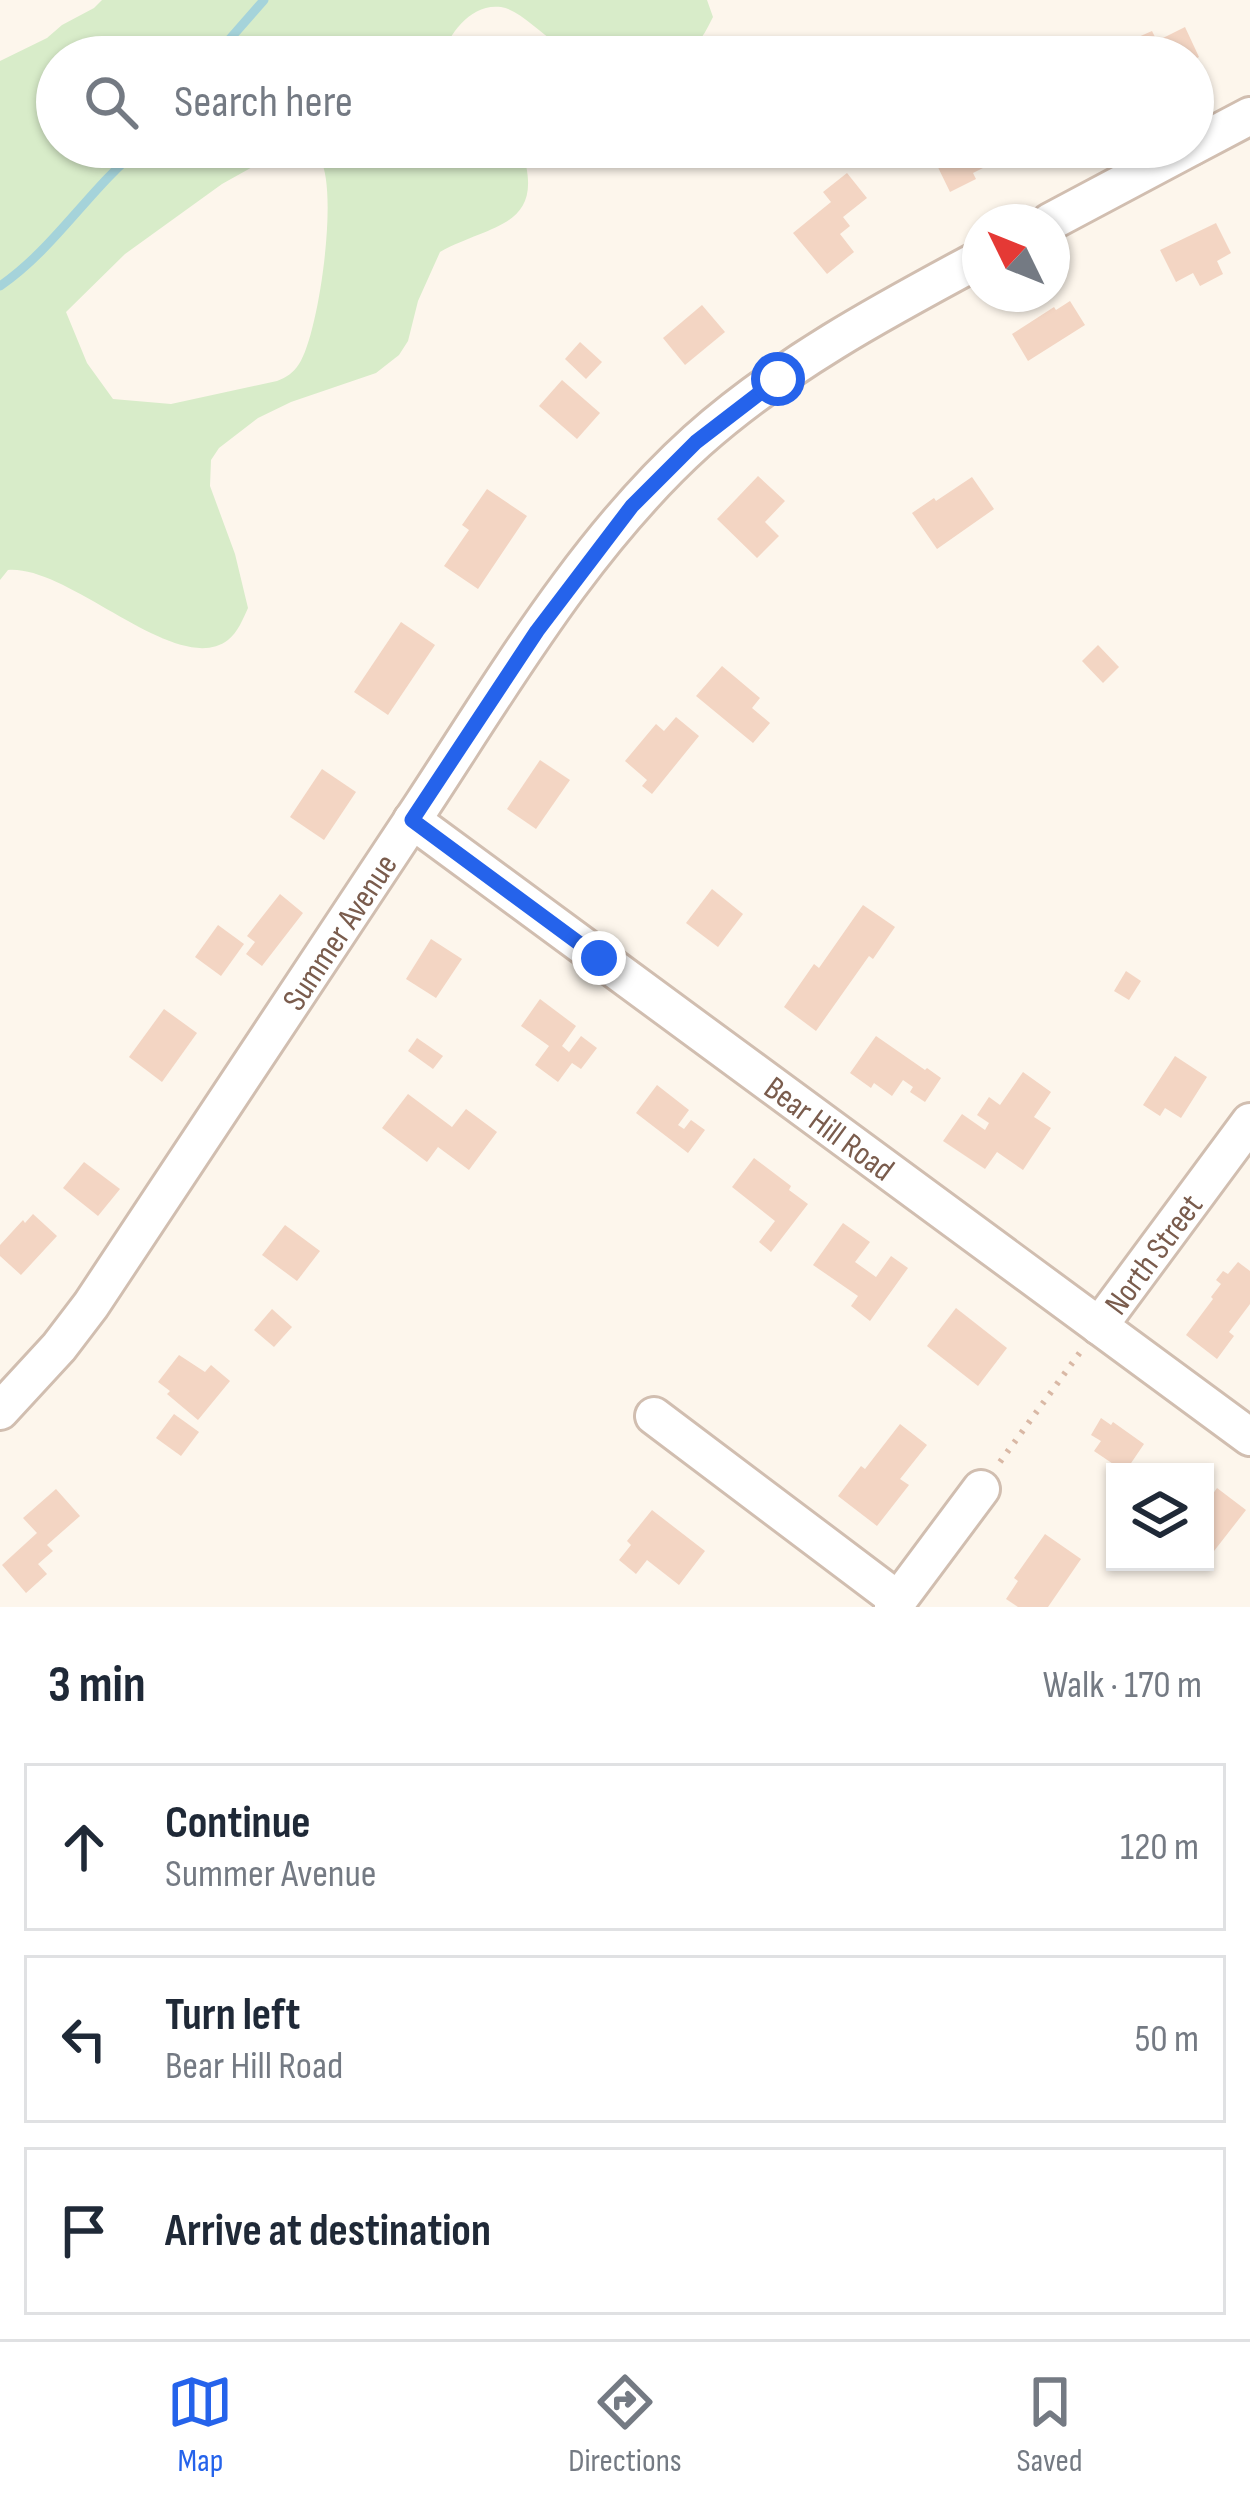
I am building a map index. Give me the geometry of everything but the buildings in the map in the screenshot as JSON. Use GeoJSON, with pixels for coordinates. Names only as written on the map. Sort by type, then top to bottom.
{"type":"FeatureCollection","features":[{"type":"Feature","properties":{"kind":"street"},"geometry":{"type":"LineString","coordinates":[[1214,135],[1250,116]]}},
{"type":"Feature","properties":{"kind":"street"},"geometry":{"type":"LineString","coordinates":[[1070,211],[1151,168]]}},
{"type":"Feature","properties":{"kind":"street","name":"Summer Avenue"},"geometry":{"type":"LineString","coordinates":[[0,1411],[91,1305],[537,631],[632,506],[724,418],[855,328],[962,270]]}},
{"type":"Feature","properties":{"kind":"street","name":"Bear Hill Road"},"geometry":{"type":"LineString","coordinates":[[412,820],[1250,1437]]}},
{"type":"Feature","properties":{"kind":"street","name":"North Street"},"geometry":{"type":"LineString","coordinates":[[1099,1326],[1250,1122]]}},
{"type":"Feature","properties":{"kind":"street"},"geometry":{"type":"LineString","coordinates":[[655,1416],[895,1604],[981,1489]]}},
{"type":"Feature","properties":{"kind":"path"},"geometry":{"type":"LineString","coordinates":[[981,1489],[1099,1326]]}},
{"type":"Feature","properties":{"kind":"green space"},"geometry":{"type":"Polygon","coordinates":[[[102,0],[707,0],[713,17],[702,36],[547,36],[501,7],[471,15],[452,36],[49,36],[102,0]]]}},
{"type":"Feature","properties":{"kind":"green space"},"geometry":{"type":"Polygon","coordinates":[[[36,43],[36,168],[250,168],[125,254],[66,312],[87,363],[113,399],[171,404],[277,381],[290,374],[306,348],[319,294],[328,200],[323,168],[526,168],[527,194],[510,219],[440,252],[399,355],[376,373],[258,418],[219,448],[211,460],[210,486],[235,554],[248,608],[228,640],[206,648],[181,645],[33,573],[8,570],[0,580],[0,61],[36,43]]]}},
{"type":"Feature","properties":{"kind":"waterway"},"geometry":{"type":"LineString","coordinates":[[232,36],[264,0]]}},
{"type":"Feature","properties":{"kind":"waterway"},"geometry":{"type":"LineString","coordinates":[[0,286],[38,254],[119,168]]}},
{"type":"Feature","properties":{"kind":"route"},"geometry":{"type":"LineString","coordinates":[[599,958],[412,820],[537,631],[632,506],[696,442],[778,379]]}}]}
